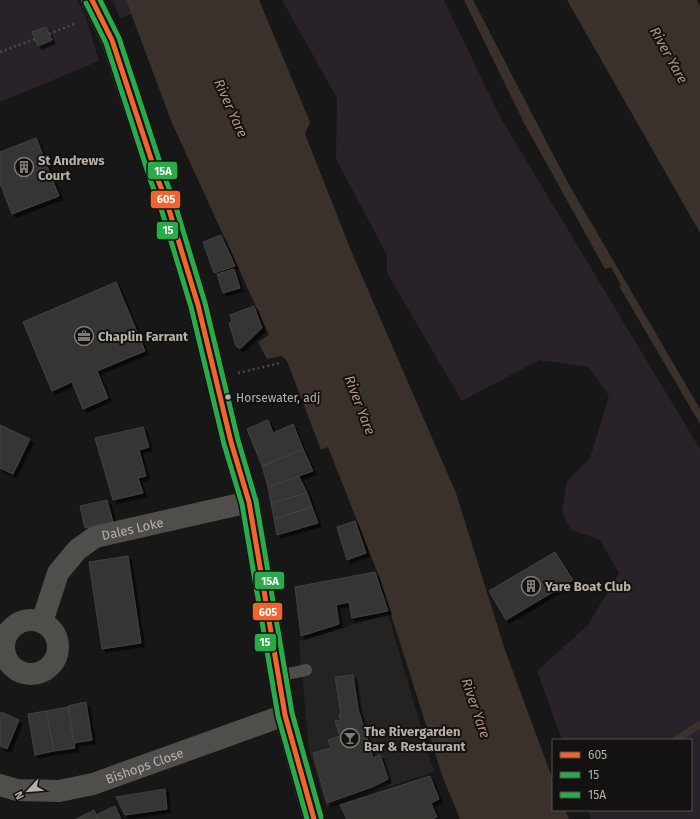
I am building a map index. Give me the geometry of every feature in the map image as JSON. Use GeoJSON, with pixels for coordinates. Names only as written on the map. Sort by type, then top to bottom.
{"type":"FeatureCollection","features":[{"type":"Feature","properties":{"kind":"main road"},"geometry":{"type":"LineString","coordinates":[[92,0],[112,40],[167,203],[198,305],[232,442],[249,502],[278,676],[286,715],[314,819]]}},
{"type":"Feature","properties":{"kind":"street","name":"Dales Loke"},"geometry":{"type":"LineString","coordinates":[[42,622],[58,573],[77,550],[95,537],[249,502]]}},
{"type":"Feature","properties":{"kind":"street","name":"Bishops Close"},"geometry":{"type":"LineString","coordinates":[[0,785],[17,790],[59,791],[93,784],[286,715]]}},
{"type":"Feature","properties":{"kind":"lane"},"geometry":{"type":"LineString","coordinates":[[278,676],[306,670]]}},
{"type":"Feature","properties":{"kind":"path"},"geometry":{"type":"LineString","coordinates":[[49,34],[79,22]]}},
{"type":"Feature","properties":{"kind":"path"},"geometry":{"type":"LineString","coordinates":[[0,52],[35,40]]}},
{"type":"Feature","properties":{"kind":"path"},"geometry":{"type":"LineString","coordinates":[[216,378],[280,363]]}},
{"type":"Feature","properties":{"kind":"shaded area"},"geometry":{"type":"Polygon","coordinates":[[[0,0],[77,0],[84,12],[99,61],[0,102],[0,0]]]}},
{"type":"Feature","properties":{"kind":"shaded area"},"geometry":{"type":"Polygon","coordinates":[[[112,0],[126,0],[131,14],[120,18],[112,0]]]}},
{"type":"Feature","properties":{"kind":"shaded area"},"geometry":{"type":"Polygon","coordinates":[[[282,0],[444,0],[500,117],[700,449],[700,819],[591,819],[588,811],[692,811],[692,739],[562,739],[537,671],[588,625],[619,573],[600,540],[571,530],[562,512],[567,481],[590,458],[609,396],[589,367],[539,360],[462,401],[387,273],[387,255],[336,159],[337,98],[282,0]]]}},
{"type":"Feature","properties":{"kind":"shaded area"},"geometry":{"type":"Polygon","coordinates":[[[388,614],[434,772],[326,807],[309,750],[299,641],[388,614]]]}},
{"type":"Feature","properties":{"kind":"water","name":"River Yare"},"geometry":{"type":"Polygon","coordinates":[[[126,0],[259,0],[310,122],[305,134],[352,253],[456,493],[505,650],[552,777],[552,811],[565,811],[569,819],[460,819],[443,778],[378,574],[328,447],[321,450],[287,361],[282,356],[267,359],[258,342],[269,335],[172,123],[126,0]]]}},
{"type":"Feature","properties":{"kind":"water"},"geometry":{"type":"Polygon","coordinates":[[[464,0],[473,0],[568,183],[700,409],[700,424],[619,286],[621,285],[611,267],[605,269],[524,123],[464,0]]]}},
{"type":"Feature","properties":{"kind":"water","name":"River Yare"},"geometry":{"type":"Polygon","coordinates":[[[567,0],[697,0],[700,6],[700,233],[567,0]]]}},
{"type":"Feature","properties":{"kind":"water"},"geometry":{"type":"Polygon","coordinates":[[[700,720],[700,729],[685,739],[671,739],[700,720]]]}},
{"type":"Feature","properties":{"kind":"building"},"geometry":{"type":"Polygon","coordinates":[[[46,27],[52,40],[38,46],[32,32],[46,27]]]}},
{"type":"Feature","properties":{"kind":"building","name":"St Andrews Court"},"geometry":{"type":"Polygon","coordinates":[[[36,138],[59,196],[12,214],[0,183],[0,152],[36,138]]]}},
{"type":"Feature","properties":{"kind":"building"},"geometry":{"type":"Polygon","coordinates":[[[221,235],[235,266],[214,273],[203,242],[221,235]]]}},
{"type":"Feature","properties":{"kind":"building"},"geometry":{"type":"Polygon","coordinates":[[[234,269],[240,288],[223,293],[217,274],[234,269]]]}},
{"type":"Feature","properties":{"kind":"building","name":"Chaplin Farrant"},"geometry":{"type":"Polygon","coordinates":[[[116,282],[145,351],[97,371],[108,398],[83,409],[72,382],[52,391],[23,322],[116,282]]]}},
{"type":"Feature","properties":{"kind":"building"},"geometry":{"type":"Polygon","coordinates":[[[254,306],[262,328],[240,349],[236,346],[229,323],[232,322],[230,315],[254,306]]]}},
{"type":"Feature","properties":{"kind":"building"},"geometry":{"type":"Polygon","coordinates":[[[268,420],[273,433],[293,424],[303,449],[262,466],[247,429],[268,420]]]}},
{"type":"Feature","properties":{"kind":"building"},"geometry":{"type":"Polygon","coordinates":[[[0,425],[30,439],[13,474],[0,468],[0,425]]]}},
{"type":"Feature","properties":{"kind":"building"},"geometry":{"type":"Polygon","coordinates":[[[143,427],[149,447],[139,450],[146,476],[138,478],[143,493],[113,500],[95,438],[143,427]]]}},
{"type":"Feature","properties":{"kind":"building"},"geometry":{"type":"Polygon","coordinates":[[[303,449],[313,471],[268,487],[262,466],[303,449]]]}},
{"type":"Feature","properties":{"kind":"building"},"geometry":{"type":"Polygon","coordinates":[[[299,477],[307,493],[271,503],[268,487],[299,477]]]}},
{"type":"Feature","properties":{"kind":"building"},"geometry":{"type":"Polygon","coordinates":[[[307,493],[312,507],[274,519],[271,503],[307,493]]]}},
{"type":"Feature","properties":{"kind":"building"},"geometry":{"type":"Polygon","coordinates":[[[107,500],[113,522],[85,528],[80,506],[107,500]]]}},
{"type":"Feature","properties":{"kind":"building"},"geometry":{"type":"Polygon","coordinates":[[[312,507],[318,523],[277,535],[274,519],[312,507]]]}},
{"type":"Feature","properties":{"kind":"building"},"geometry":{"type":"Polygon","coordinates":[[[355,521],[366,553],[347,560],[337,527],[355,521]]]}},
{"type":"Feature","properties":{"kind":"building","name":"Yare Boat Club"},"geometry":{"type":"Polygon","coordinates":[[[555,552],[573,580],[506,620],[489,591],[555,552]]]}},
{"type":"Feature","properties":{"kind":"building"},"geometry":{"type":"Polygon","coordinates":[[[128,556],[141,643],[102,649],[89,562],[128,556]]]}},
{"type":"Feature","properties":{"kind":"building"},"geometry":{"type":"Polygon","coordinates":[[[375,572],[388,611],[352,618],[349,602],[336,605],[339,624],[301,636],[295,587],[375,572]]]}},
{"type":"Feature","properties":{"kind":"building","name":"The Rivergarden Bar & Restaurant"},"geometry":{"type":"Polygon","coordinates":[[[353,675],[358,709],[373,758],[380,755],[388,779],[372,787],[327,803],[313,753],[331,748],[328,740],[340,736],[335,721],[341,720],[339,715],[341,714],[335,677],[353,675]]]}},
{"type":"Feature","properties":{"kind":"building"},"geometry":{"type":"Polygon","coordinates":[[[86,702],[92,740],[74,743],[68,706],[86,702]]]}},
{"type":"Feature","properties":{"kind":"building"},"geometry":{"type":"Polygon","coordinates":[[[68,707],[75,748],[54,751],[46,711],[68,707]]]}},
{"type":"Feature","properties":{"kind":"building"},"geometry":{"type":"Polygon","coordinates":[[[46,711],[54,751],[35,755],[28,714],[46,711]]]}},
{"type":"Feature","properties":{"kind":"building"},"geometry":{"type":"Polygon","coordinates":[[[1,712],[19,720],[7,749],[0,746],[1,712]]]}},
{"type":"Feature","properties":{"kind":"building"},"geometry":{"type":"Polygon","coordinates":[[[430,776],[439,799],[431,803],[437,817],[432,819],[347,819],[340,805],[430,776]]]}},
{"type":"Feature","properties":{"kind":"building"},"geometry":{"type":"Polygon","coordinates":[[[165,789],[167,809],[125,815],[116,797],[165,789]]]}},
{"type":"Feature","properties":{"kind":"building"},"geometry":{"type":"Polygon","coordinates":[[[115,806],[121,819],[98,819],[96,815],[115,806]]]}},
{"type":"Feature","properties":{"kind":"building"},"geometry":{"type":"Polygon","coordinates":[[[94,810],[98,819],[76,819],[94,810]]]}},
{"type":"Feature","properties":{"kind":"transit line","name":"605"},"geometry":{"type":"LineString","coordinates":[[92,0],[112,40],[167,203],[198,305],[231,442],[249,502],[285,715],[314,819]]}},
{"type":"Feature","properties":{"kind":"transit line","name":"15A"},"geometry":{"type":"LineString","coordinates":[[100,0],[119,38],[174,201],[205,303],[238,440],[256,501],[292,713],[321,817]]}},
{"type":"Feature","properties":{"kind":"transit line","name":"15"},"geometry":{"type":"LineString","coordinates":[[86,3],[106,43],[151,182],[160,205],[191,307],[224,444],[242,504],[278,716],[307,819]]}},
{"type":"Feature","properties":{"kind":"place","name":"St Andrews Court"},"geometry":{"type":"Point","coordinates":[24,167]}},
{"type":"Feature","properties":{"kind":"place","name":"Chaplin Farrant"},"geometry":{"type":"Point","coordinates":[84,336]}},
{"type":"Feature","properties":{"kind":"place","name":"Horsewater, adj"},"geometry":{"type":"Point","coordinates":[228,397]}},
{"type":"Feature","properties":{"kind":"place","name":"Yare Boat Club"},"geometry":{"type":"Point","coordinates":[531,586]}},
{"type":"Feature","properties":{"kind":"place","name":"The Rivergarden Bar & Restaurant"},"geometry":{"type":"Point","coordinates":[350,738]}}]}
